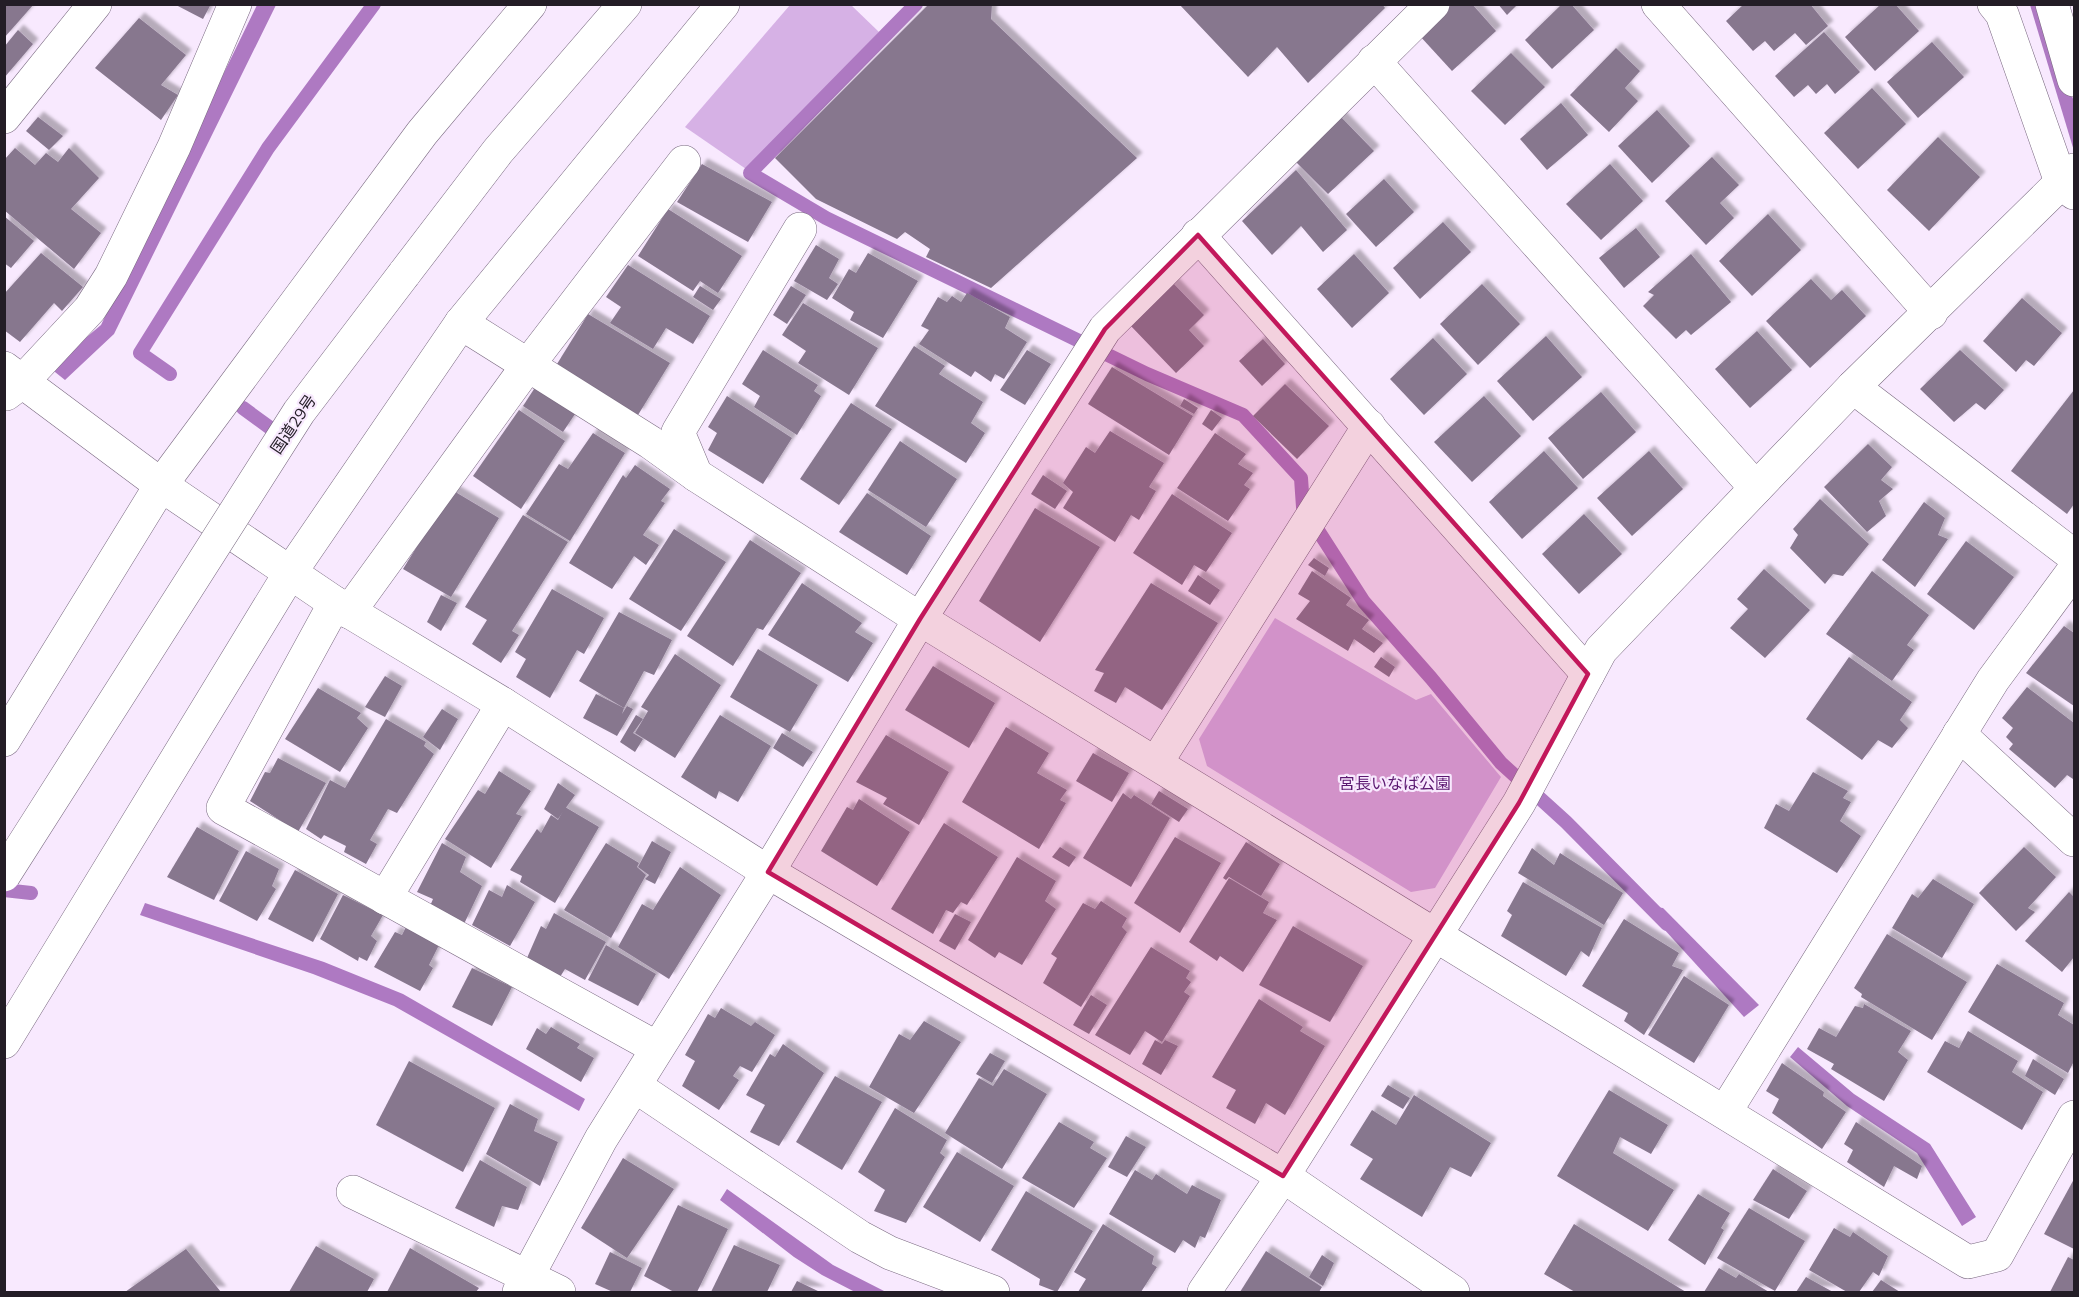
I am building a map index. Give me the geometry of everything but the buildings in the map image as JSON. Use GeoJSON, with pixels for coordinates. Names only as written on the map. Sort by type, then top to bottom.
{"type":"FeatureCollection","features":[{"type":"Feature","properties":{"kind":"main road"},"geometry":{"type":"LineString","coordinates":[[4,117],[95,4]]}},
{"type":"Feature","properties":{"kind":"main road"},"geometry":{"type":"LineString","coordinates":[[236,4],[174,147],[111,276],[90,309],[10,382],[342,608],[503,704],[768,872],[1283,1176],[1453,1293]]}},
{"type":"Feature","properties":{"kind":"main road"},"geometry":{"type":"LineString","coordinates":[[4,740],[161,485],[422,133],[530,4]]}},
{"type":"Feature","properties":{"kind":"main road","name":"国道29号"},"geometry":{"type":"LineString","coordinates":[[4,875],[299,412],[498,151],[625,4]]}},
{"type":"Feature","properties":{"kind":"main road"},"geometry":{"type":"LineString","coordinates":[[4,1042],[290,573],[461,323],[723,4]]}},
{"type":"Feature","properties":{"kind":"main road"},"geometry":{"type":"LineString","coordinates":[[523,1285],[601,1138],[768,872],[920,620],[1105,329],[1433,4]]}},
{"type":"Feature","properties":{"kind":"main road"},"geometry":{"type":"LineString","coordinates":[[1658,4],[1931,312]]}},
{"type":"Feature","properties":{"kind":"main road"},"geometry":{"type":"LineString","coordinates":[[1204,1293],[1283,1176],[1519,803],[1601,650],[1853,387],[2070,182],[2002,14],[1994,4]]}},
{"type":"Feature","properties":{"kind":"main road"},"geometry":{"type":"LineString","coordinates":[[2052,4],[2074,80]]}},
{"type":"Feature","properties":{"kind":"main road"},"geometry":{"type":"LineString","coordinates":[[1374,61],[1756,488]]}},
{"type":"Feature","properties":{"kind":"main road"},"geometry":{"type":"LineString","coordinates":[[657,1048],[224,808],[342,608],[684,162]]}},
{"type":"Feature","properties":{"kind":"main road"},"geometry":{"type":"LineString","coordinates":[[696,475],[678,432],[800,229]]}},
{"type":"Feature","properties":{"kind":"main road"},"geometry":{"type":"LineString","coordinates":[[1198,235],[1588,674]]}},
{"type":"Feature","properties":{"kind":"main road"},"geometry":{"type":"LineString","coordinates":[[461,323],[650,442],[696,475],[920,620],[1968,1262],[1997,1255],[2074,1120]]}},
{"type":"Feature","properties":{"kind":"main road"},"geometry":{"type":"LineString","coordinates":[[1853,387],[2074,555]]}},
{"type":"Feature","properties":{"kind":"main road"},"geometry":{"type":"LineString","coordinates":[[1156,763],[1369,426]]}},
{"type":"Feature","properties":{"kind":"main road"},"geometry":{"type":"LineString","coordinates":[[1725,1112],[1993,680],[2074,570]]}},
{"type":"Feature","properties":{"kind":"main road"},"geometry":{"type":"LineString","coordinates":[[385,898],[503,704]]}},
{"type":"Feature","properties":{"kind":"main road"},"geometry":{"type":"LineString","coordinates":[[1959,734],[2074,840]]}},
{"type":"Feature","properties":{"kind":"main road"},"geometry":{"type":"LineString","coordinates":[[635,1086],[860,1237],[890,1253],[993,1293]]}},
{"type":"Feature","properties":{"kind":"main road"},"geometry":{"type":"LineString","coordinates":[[353,1192],[523,1285],[559,1293]]}},
{"type":"Feature","properties":{"kind":"highlighted area"},"geometry":{"type":"Polygon","coordinates":[[[1198,235],[1588,674],[1519,803],[1283,1176],[768,872],[920,619],[1105,329],[1198,235]]]}},
{"type":"Feature","properties":{"kind":"green space"},"geometry":{"type":"Polygon","coordinates":[[[790,5],[851,5],[879,32],[746,169],[685,127],[790,5]]]}},
{"type":"Feature","properties":{"kind":"green space","name":"宮長いなば公園"},"geometry":{"type":"Polygon","coordinates":[[[1275,618],[1416,700],[1431,694],[1501,777],[1435,888],[1411,892],[1207,766],[1199,739],[1275,618]]]}},
{"type":"Feature","properties":{"kind":"shaded area"},"geometry":{"type":"Polygon","coordinates":[[[257,5],[276,5],[114,334],[65,380],[50,368],[101,325],[257,5]]]}},
{"type":"Feature","properties":{"kind":"shaded area"},"geometry":{"type":"Polygon","coordinates":[[[2030,5],[2043,5],[2074,102],[2074,151],[2030,5]]]}},
{"type":"Feature","properties":{"kind":"shaded area"},"geometry":{"type":"Polygon","coordinates":[[[145,903],[324,962],[403,994],[585,1099],[579,1111],[394,1006],[313,974],[140,915],[145,903]]]}},
{"type":"Feature","properties":{"kind":"shaded area"},"geometry":{"type":"Polygon","coordinates":[[[1656,907],[1663,908],[1759,1005],[1744,1017],[1653,917],[1656,907]]]}},
{"type":"Feature","properties":{"kind":"shaded area"},"geometry":{"type":"Polygon","coordinates":[[[1798,1047],[1854,1094],[1930,1144],[1976,1217],[1962,1226],[1917,1153],[1847,1106],[1790,1057],[1798,1047]]]}},
{"type":"Feature","properties":{"kind":"shaded area"},"geometry":{"type":"Polygon","coordinates":[[[727,1189],[833,1265],[886,1292],[855,1292],[794,1257],[720,1200],[727,1189]]]}},
{"type":"Feature","properties":{"kind":"waterway"},"geometry":{"type":"LineString","coordinates":[[170,374],[140,353],[268,148],[374,4]]}},
{"type":"Feature","properties":{"kind":"waterway"},"geometry":{"type":"LineString","coordinates":[[916,4],[750,173],[826,218],[1147,374],[1243,415],[1301,478],[1303,507],[1364,602],[1501,763],[1566,822],[1667,924]]}},
{"type":"Feature","properties":{"kind":"waterway"},"geometry":{"type":"LineString","coordinates":[[243,408],[284,438]]}},
{"type":"Feature","properties":{"kind":"waterway"},"geometry":{"type":"LineString","coordinates":[[4,890],[31,893]]}}]}
